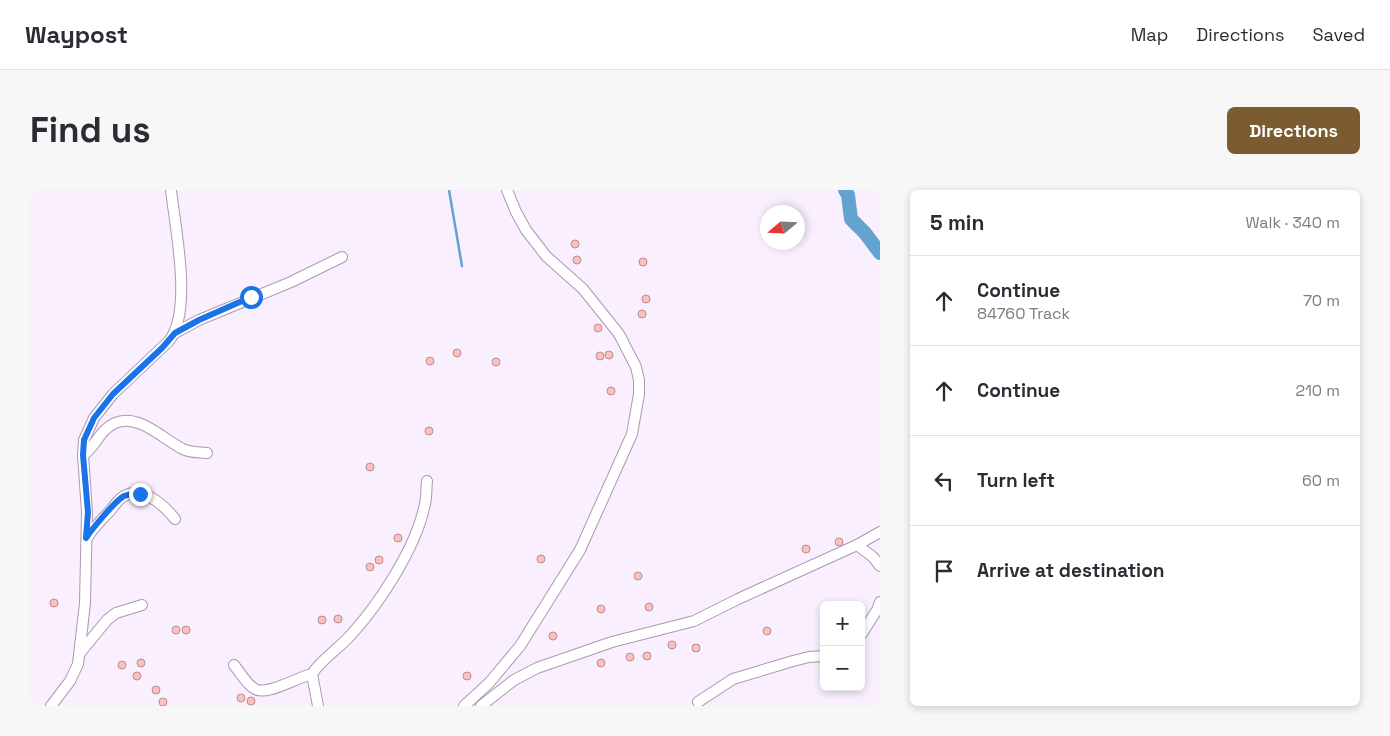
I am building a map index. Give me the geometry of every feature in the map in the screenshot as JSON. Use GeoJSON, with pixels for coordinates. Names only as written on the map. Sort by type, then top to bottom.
{"type":"FeatureCollection","features":[{"type":"Feature","properties":{"kind":"street"},"geometry":{"type":"LineString","coordinates":[[171,190],[180,264],[181,300],[175,333]]}},
{"type":"Feature","properties":{"kind":"street"},"geometry":{"type":"LineString","coordinates":[[464,706],[489,683],[520,646],[580,550],[632,434],[639,394],[639,380],[636,368],[619,334],[583,289],[546,256],[526,230],[507,190]]}},
{"type":"Feature","properties":{"kind":"street"},"geometry":{"type":"LineString","coordinates":[[51,706],[74,673],[79,654],[85,603],[88,512],[83,455],[84,440],[101,408],[175,333],[199,320],[291,282],[342,257]]}},
{"type":"Feature","properties":{"kind":"street"},"geometry":{"type":"LineString","coordinates":[[83,455],[90,451],[106,429],[114,423],[122,421],[151,429],[187,451],[207,453]]}},
{"type":"Feature","properties":{"kind":"street"},"geometry":{"type":"LineString","coordinates":[[234,665],[256,690],[281,686],[302,676],[312,674],[376,605],[417,530],[426,502],[427,481]]}},
{"type":"Feature","properties":{"kind":"street"},"geometry":{"type":"LineString","coordinates":[[86,538],[94,526],[119,500],[133,494],[155,498],[166,507],[175,519]]}},
{"type":"Feature","properties":{"kind":"street"},"geometry":{"type":"LineString","coordinates":[[481,706],[514,680],[536,668],[612,642],[694,621],[857,545],[880,532]]}},
{"type":"Feature","properties":{"kind":"street"},"geometry":{"type":"LineString","coordinates":[[857,545],[873,557],[880,566]]}},
{"type":"Feature","properties":{"kind":"street"},"geometry":{"type":"LineString","coordinates":[[865,629],[880,602]]}},
{"type":"Feature","properties":{"kind":"street"},"geometry":{"type":"LineString","coordinates":[[79,654],[112,616],[124,610],[142,605]]}},
{"type":"Feature","properties":{"kind":"street"},"geometry":{"type":"LineString","coordinates":[[698,702],[732,679],[793,660],[820,656]]}},
{"type":"Feature","properties":{"kind":"street"},"geometry":{"type":"LineString","coordinates":[[312,674],[318,706]]}},
{"type":"Feature","properties":{"kind":"building"},"geometry":{"type":"Polygon","coordinates":[[[575,240],[579,244],[575,248],[571,244],[575,240]]]}},
{"type":"Feature","properties":{"kind":"building"},"geometry":{"type":"Polygon","coordinates":[[[577,256],[581,260],[577,264],[573,260],[577,256]]]}},
{"type":"Feature","properties":{"kind":"building"},"geometry":{"type":"Polygon","coordinates":[[[643,258],[647,262],[643,266],[639,262],[643,258]]]}},
{"type":"Feature","properties":{"kind":"building"},"geometry":{"type":"Polygon","coordinates":[[[646,295],[650,299],[646,303],[642,299],[646,295]]]}},
{"type":"Feature","properties":{"kind":"building"},"geometry":{"type":"Polygon","coordinates":[[[642,310],[646,314],[642,318],[638,314],[642,310]]]}},
{"type":"Feature","properties":{"kind":"building"},"geometry":{"type":"Polygon","coordinates":[[[598,324],[602,328],[598,332],[594,328],[598,324]]]}},
{"type":"Feature","properties":{"kind":"building"},"geometry":{"type":"Polygon","coordinates":[[[457,349],[461,353],[457,357],[453,353],[457,349]]]}},
{"type":"Feature","properties":{"kind":"building"},"geometry":{"type":"Polygon","coordinates":[[[609,351],[613,355],[609,359],[605,355],[609,351]]]}},
{"type":"Feature","properties":{"kind":"building"},"geometry":{"type":"Polygon","coordinates":[[[600,352],[604,356],[600,360],[596,356],[600,352]]]}},
{"type":"Feature","properties":{"kind":"building"},"geometry":{"type":"Polygon","coordinates":[[[430,357],[434,361],[430,365],[426,361],[430,357]]]}},
{"type":"Feature","properties":{"kind":"building"},"geometry":{"type":"Polygon","coordinates":[[[496,358],[500,362],[496,366],[492,362],[496,358]]]}},
{"type":"Feature","properties":{"kind":"building"},"geometry":{"type":"Polygon","coordinates":[[[611,387],[615,391],[611,395],[607,391],[611,387]]]}},
{"type":"Feature","properties":{"kind":"building"},"geometry":{"type":"Polygon","coordinates":[[[429,427],[433,431],[429,435],[425,431],[429,427]]]}},
{"type":"Feature","properties":{"kind":"building"},"geometry":{"type":"Polygon","coordinates":[[[370,463],[374,467],[370,471],[366,467],[370,463]]]}},
{"type":"Feature","properties":{"kind":"building"},"geometry":{"type":"Polygon","coordinates":[[[398,534],[402,538],[398,542],[394,538],[398,534]]]}},
{"type":"Feature","properties":{"kind":"building"},"geometry":{"type":"Polygon","coordinates":[[[839,538],[843,542],[839,546],[835,542],[839,538]]]}},
{"type":"Feature","properties":{"kind":"building"},"geometry":{"type":"Polygon","coordinates":[[[806,545],[810,549],[806,553],[802,549],[806,545]]]}},
{"type":"Feature","properties":{"kind":"building"},"geometry":{"type":"Polygon","coordinates":[[[541,555],[545,559],[541,563],[537,559],[541,555]]]}},
{"type":"Feature","properties":{"kind":"building"},"geometry":{"type":"Polygon","coordinates":[[[379,556],[383,560],[379,564],[375,560],[379,556]]]}},
{"type":"Feature","properties":{"kind":"building"},"geometry":{"type":"Polygon","coordinates":[[[370,563],[374,567],[370,571],[366,567],[370,563]]]}},
{"type":"Feature","properties":{"kind":"building"},"geometry":{"type":"Polygon","coordinates":[[[638,572],[642,576],[638,580],[634,576],[638,572]]]}},
{"type":"Feature","properties":{"kind":"building"},"geometry":{"type":"Polygon","coordinates":[[[54,599],[58,603],[54,607],[50,603],[54,599]]]}},
{"type":"Feature","properties":{"kind":"building"},"geometry":{"type":"Polygon","coordinates":[[[649,603],[653,607],[649,611],[645,607],[649,603]]]}},
{"type":"Feature","properties":{"kind":"building"},"geometry":{"type":"Polygon","coordinates":[[[601,605],[605,609],[601,613],[597,609],[601,605]]]}},
{"type":"Feature","properties":{"kind":"building"},"geometry":{"type":"Polygon","coordinates":[[[338,615],[342,619],[338,623],[334,619],[338,615]]]}},
{"type":"Feature","properties":{"kind":"building"},"geometry":{"type":"Polygon","coordinates":[[[322,616],[326,620],[322,624],[318,620],[322,616]]]}},
{"type":"Feature","properties":{"kind":"building"},"geometry":{"type":"Polygon","coordinates":[[[176,626],[180,630],[176,634],[172,630],[176,626]]]}},
{"type":"Feature","properties":{"kind":"building"},"geometry":{"type":"Polygon","coordinates":[[[186,626],[190,630],[186,634],[182,630],[186,626]]]}},
{"type":"Feature","properties":{"kind":"building"},"geometry":{"type":"Polygon","coordinates":[[[767,627],[771,631],[767,635],[763,631],[767,627]]]}},
{"type":"Feature","properties":{"kind":"building"},"geometry":{"type":"Polygon","coordinates":[[[553,632],[557,636],[553,640],[549,636],[553,632]]]}},
{"type":"Feature","properties":{"kind":"building"},"geometry":{"type":"Polygon","coordinates":[[[672,641],[676,645],[672,649],[668,645],[672,641]]]}},
{"type":"Feature","properties":{"kind":"building"},"geometry":{"type":"Polygon","coordinates":[[[696,644],[700,648],[696,652],[692,648],[696,644]]]}},
{"type":"Feature","properties":{"kind":"building"},"geometry":{"type":"Polygon","coordinates":[[[647,652],[651,656],[647,660],[643,656],[647,652]]]}},
{"type":"Feature","properties":{"kind":"building"},"geometry":{"type":"Polygon","coordinates":[[[630,653],[634,657],[630,661],[626,657],[630,653]]]}},
{"type":"Feature","properties":{"kind":"building"},"geometry":{"type":"Polygon","coordinates":[[[141,659],[145,663],[141,667],[137,663],[141,659]]]}},
{"type":"Feature","properties":{"kind":"building"},"geometry":{"type":"Polygon","coordinates":[[[601,659],[605,663],[601,667],[597,663],[601,659]]]}},
{"type":"Feature","properties":{"kind":"building"},"geometry":{"type":"Polygon","coordinates":[[[122,661],[126,665],[122,669],[118,665],[122,661]]]}},
{"type":"Feature","properties":{"kind":"building"},"geometry":{"type":"Polygon","coordinates":[[[137,672],[141,676],[137,680],[133,676],[137,672]]]}},
{"type":"Feature","properties":{"kind":"building"},"geometry":{"type":"Polygon","coordinates":[[[467,672],[471,676],[467,680],[463,676],[467,672]]]}},
{"type":"Feature","properties":{"kind":"building"},"geometry":{"type":"Polygon","coordinates":[[[156,686],[160,690],[156,694],[152,690],[156,686]]]}},
{"type":"Feature","properties":{"kind":"building"},"geometry":{"type":"Polygon","coordinates":[[[241,694],[245,698],[241,702],[237,698],[241,694]]]}},
{"type":"Feature","properties":{"kind":"building"},"geometry":{"type":"Polygon","coordinates":[[[251,697],[255,701],[251,705],[247,701],[251,697]]]}},
{"type":"Feature","properties":{"kind":"building"},"geometry":{"type":"Polygon","coordinates":[[[163,698],[167,702],[163,706],[159,702],[163,698]]]}},
{"type":"Feature","properties":{"kind":"waterway"},"geometry":{"type":"LineString","coordinates":[[449,190],[462,266]]}},
{"type":"Feature","properties":{"kind":"waterway"},"geometry":{"type":"LineString","coordinates":[[845,190],[848,195],[851,219],[865,233],[880,253]]}},
{"type":"Feature","properties":{"kind":"route"},"geometry":{"type":"LineString","coordinates":[[140,494],[124,496],[119,500],[94,526],[86,538],[88,512],[83,455],[84,440],[94,418],[113,394],[162,348],[175,333],[188,325],[251,297]]}}]}
